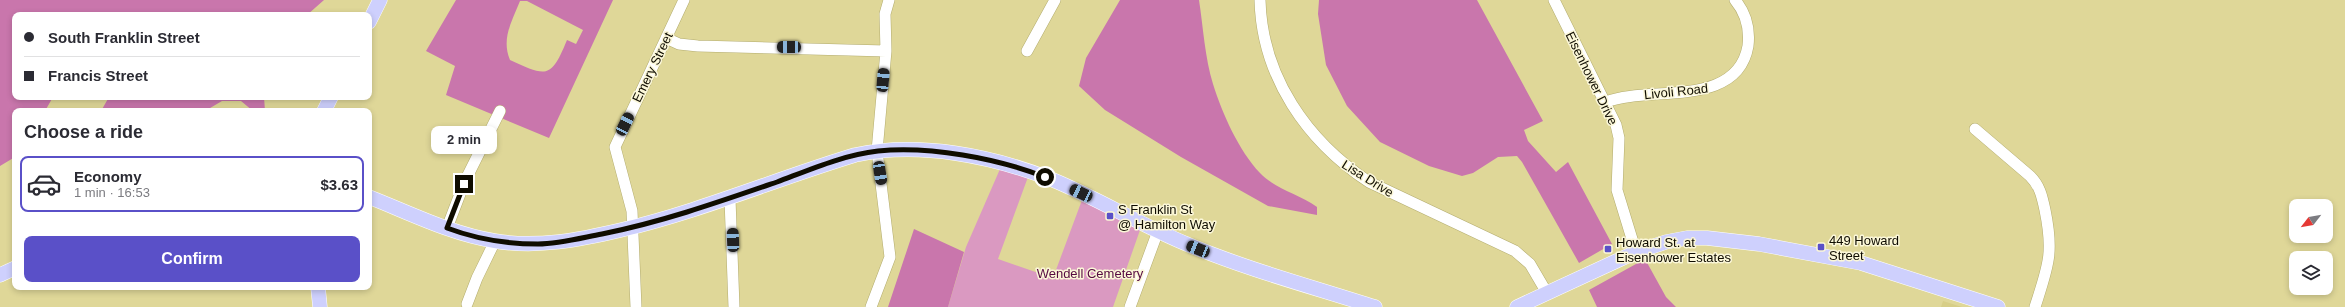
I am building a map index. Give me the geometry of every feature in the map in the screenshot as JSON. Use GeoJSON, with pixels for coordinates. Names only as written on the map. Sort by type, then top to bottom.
{"type":"FeatureCollection","features":[{"type":"Feature","properties":{"kind":"main road"},"geometry":{"type":"LineString","coordinates":[[372,16],[380,0]]}},
{"type":"Feature","properties":{"kind":"main road"},"geometry":{"type":"LineString","coordinates":[[372,198],[447,228],[495,241],[539,244],[558,242],[634,227],[730,199],[825,164],[877,151],[925,151],[971,157],[1014,166],[1054,181],[1158,231],[1222,258],[1358,304],[1375,307]]}},
{"type":"Feature","properties":{"kind":"main road"},"geometry":{"type":"LineString","coordinates":[[1518,307],[1636,252],[1666,242],[1687,238],[1707,238],[1751,243],[1860,263],[1998,307]]}},
{"type":"Feature","properties":{"kind":"main road"},"geometry":{"type":"LineString","coordinates":[[0,274],[12,269]]}},
{"type":"Feature","properties":{"kind":"main road"},"geometry":{"type":"LineString","coordinates":[[318,290],[320,307]]}},
{"type":"Feature","properties":{"kind":"street","name":"Emery Street"},"geometry":{"type":"LineString","coordinates":[[636,307],[634,227],[632,211],[615,147],[684,0]]}},
{"type":"Feature","properties":{"kind":"street"},"geometry":{"type":"LineString","coordinates":[[871,307],[890,257],[877,151],[886,51],[885,14],[889,0]]}},
{"type":"Feature","properties":{"kind":"street"},"geometry":{"type":"LineString","coordinates":[[1027,51],[1056,0]]}},
{"type":"Feature","properties":{"kind":"street","name":"Lisa Drive"},"geometry":{"type":"LineString","coordinates":[[1260,0],[1266,43],[1276,72],[1290,102],[1319,141],[1350,169],[1369,182],[1515,251],[1530,264],[1547,294]]}},
{"type":"Feature","properties":{"kind":"street","name":"Eisenhower Drive"},"geometry":{"type":"LineString","coordinates":[[1554,0],[1606,102],[1616,125],[1619,138],[1617,190],[1636,252]]}},
{"type":"Feature","properties":{"kind":"street","name":"Livoli Road"},"geometry":{"type":"LineString","coordinates":[[1606,102],[1629,95],[1696,91],[1723,82],[1741,64],[1748,46],[1749,29],[1746,17],[1735,0]]}},
{"type":"Feature","properties":{"kind":"street"},"geometry":{"type":"LineString","coordinates":[[666,38],[679,44],[698,46],[886,51]]}},
{"type":"Feature","properties":{"kind":"street"},"geometry":{"type":"LineString","coordinates":[[447,228],[465,182],[500,111]]}},
{"type":"Feature","properties":{"kind":"street"},"geometry":{"type":"LineString","coordinates":[[1975,129],[2038,184],[2051,240],[2050,253],[2035,307]]}},
{"type":"Feature","properties":{"kind":"street"},"geometry":{"type":"LineString","coordinates":[[730,199],[734,307]]}},
{"type":"Feature","properties":{"kind":"street"},"geometry":{"type":"LineString","coordinates":[[1130,307],[1158,231]]}},
{"type":"Feature","properties":{"kind":"street"},"geometry":{"type":"LineString","coordinates":[[467,304],[477,278],[495,241]]}},
{"type":"Feature","properties":{"kind":"shaded area"},"geometry":{"type":"Polygon","coordinates":[[[0,0],[324,0],[310,12],[12,12],[12,100],[51,100],[47,108],[12,108],[12,159],[0,166],[0,0]]]}},
{"type":"Feature","properties":{"kind":"shaded area"},"geometry":{"type":"Polygon","coordinates":[[[456,0],[613,0],[549,138],[446,95],[455,66],[426,51],[456,0]],[[520,1],[511,23],[507,37],[510,60],[532,70],[546,71],[552,68],[557,62],[567,40],[576,44],[583,30],[527,1],[520,1]]]}},
{"type":"Feature","properties":{"kind":"shaded area"},"geometry":{"type":"Polygon","coordinates":[[[1120,0],[1199,0],[1210,74],[1221,107],[1238,143],[1252,164],[1266,179],[1310,202],[1317,207],[1317,215],[1268,206],[1181,157],[1105,110],[1079,86],[1086,58],[1120,0]]]}},
{"type":"Feature","properties":{"kind":"shaded area"},"geometry":{"type":"Polygon","coordinates":[[[1319,0],[1477,0],[1543,121],[1524,130],[1528,141],[1556,172],[1568,162],[1612,244],[1579,263],[1522,162],[1517,156],[1498,157],[1473,173],[1462,176],[1429,166],[1380,142],[1347,106],[1326,65],[1318,14],[1319,0]]]}},
{"type":"Feature","properties":{"kind":"shaded area"},"geometry":{"type":"Polygon","coordinates":[[[107,100],[264,100],[265,108],[249,108],[241,101],[222,101],[210,108],[103,108],[107,100]]]}},
{"type":"Feature","properties":{"kind":"shaded area"},"geometry":{"type":"Polygon","coordinates":[[[914,229],[964,252],[948,307],[888,307],[914,229]]]}},
{"type":"Feature","properties":{"kind":"shaded area"},"geometry":{"type":"Polygon","coordinates":[[[1645,259],[1666,297],[1676,307],[1597,307],[1589,290],[1645,259]]]}},
{"type":"Feature","properties":{"kind":"shaded area"},"geometry":{"type":"Polygon","coordinates":[[[1943,301],[1962,307],[1941,307],[1943,301]]]}},
{"type":"Feature","properties":{"kind":"green space","name":"Wendell Cemetery"},"geometry":{"type":"Polygon","coordinates":[[[1000,169],[1028,177],[998,259],[1053,278],[1082,200],[1140,230],[1113,307],[948,307],[966,247],[1000,169]]]}},
{"type":"Feature","properties":{"kind":"place","name":"S Franklin St @ Hamilton Way"},"geometry":{"type":"Point","coordinates":[1110,216]}},
{"type":"Feature","properties":{"kind":"place","name":"449 Howard Street"},"geometry":{"type":"Point","coordinates":[1821,247]}},
{"type":"Feature","properties":{"kind":"place","name":"Howard St. at Eisenhower Estates"},"geometry":{"type":"Point","coordinates":[1608,249]}},
{"type":"Feature","properties":{"kind":"route"},"geometry":{"type":"LineString","coordinates":[[464,184],[447,228],[495,241],[539,244],[585,238],[634,227],[730,199],[825,164],[877,151],[925,151],[971,157],[1014,166],[1045,177]]}}]}
